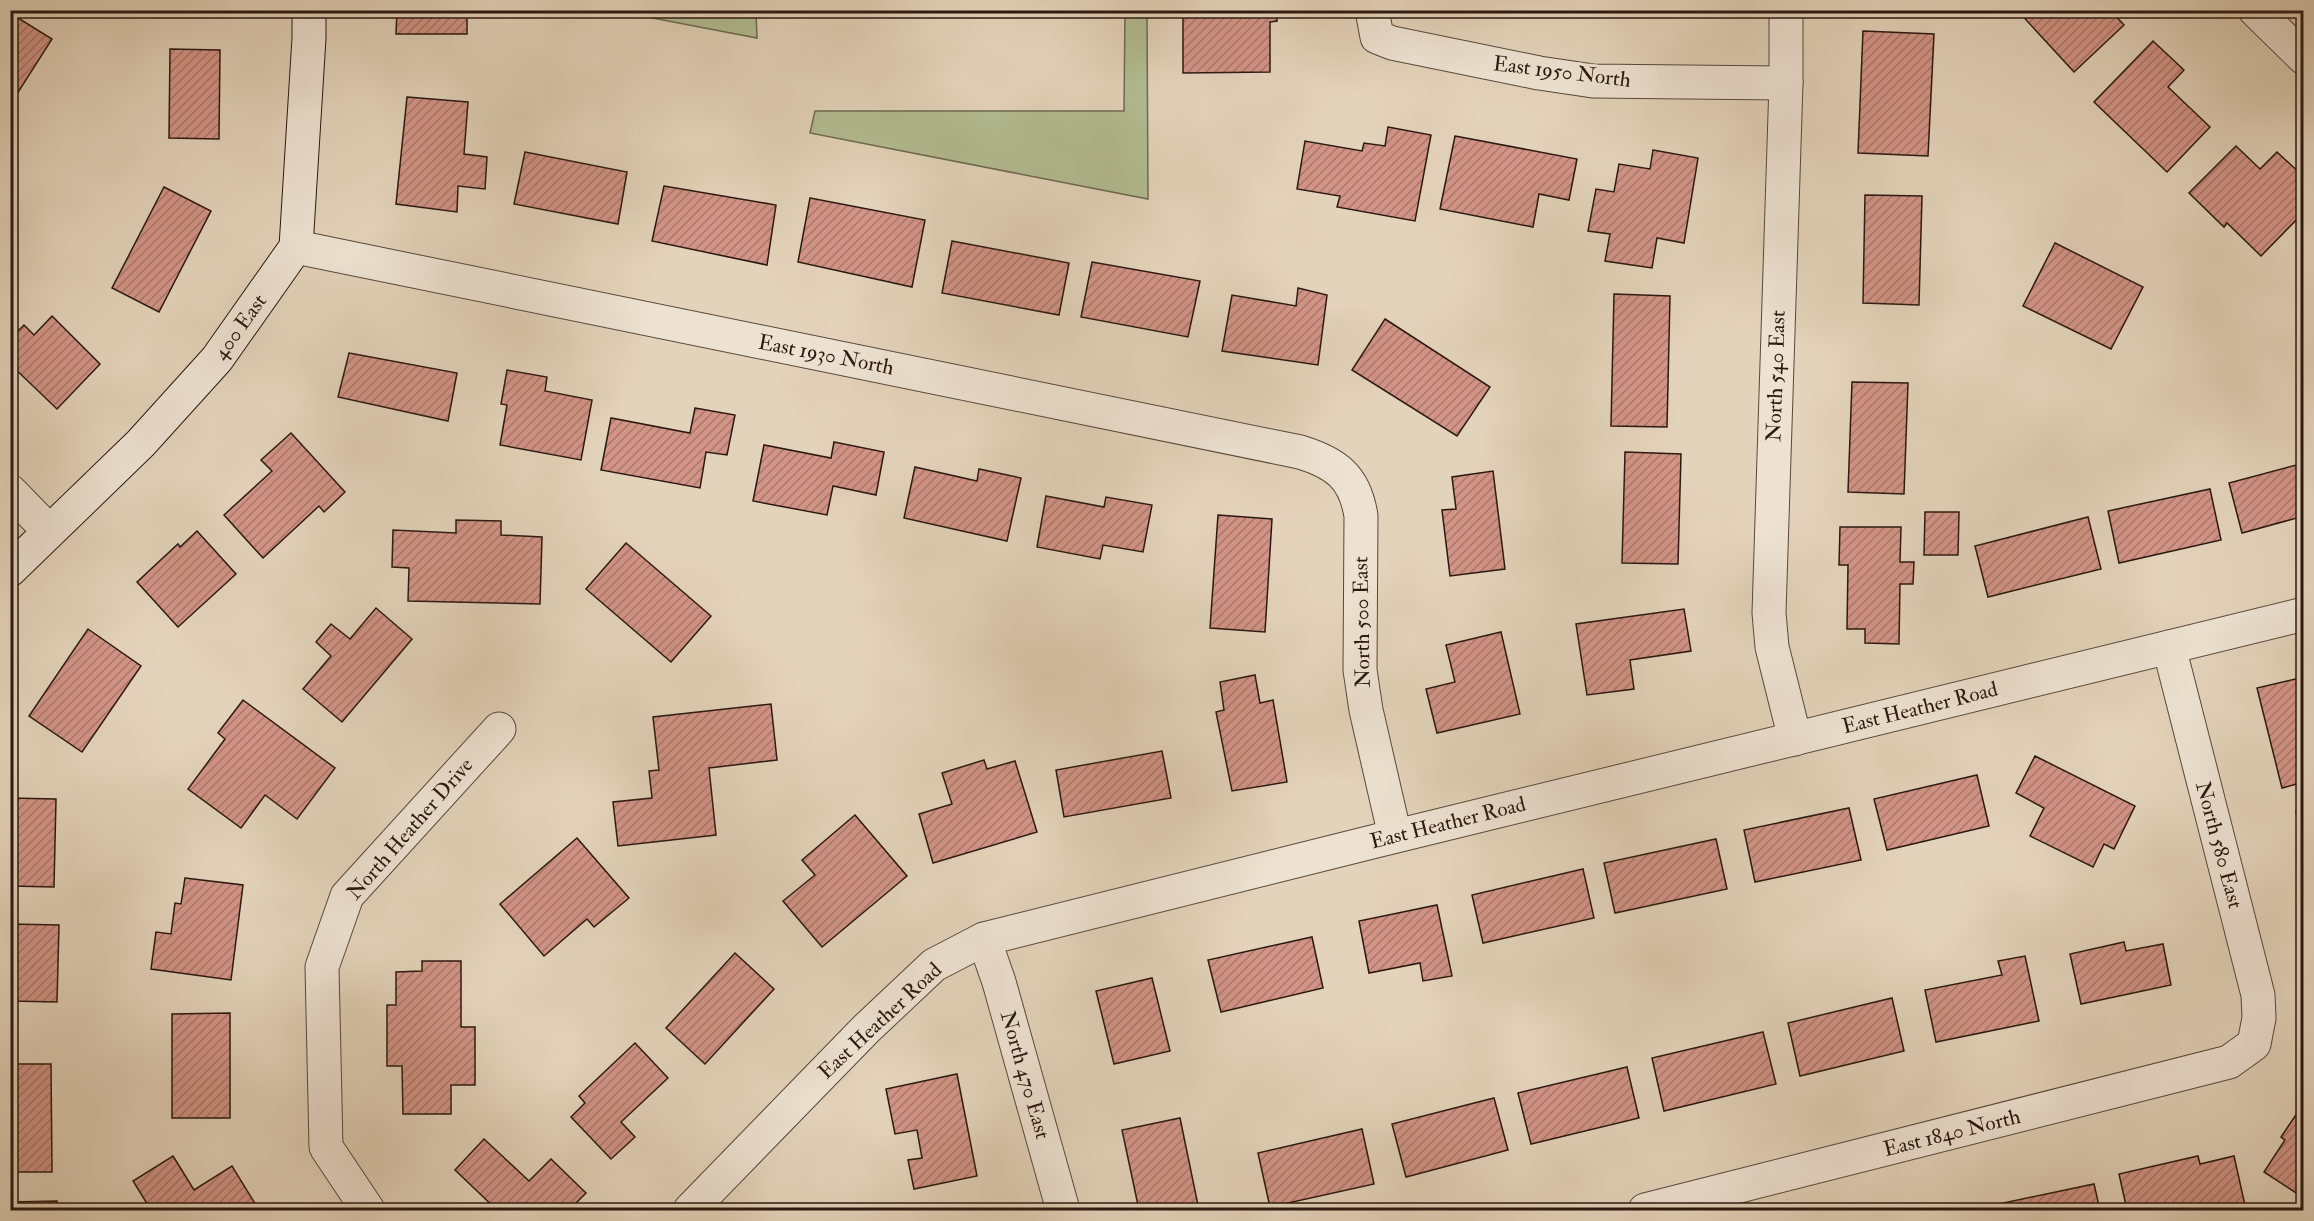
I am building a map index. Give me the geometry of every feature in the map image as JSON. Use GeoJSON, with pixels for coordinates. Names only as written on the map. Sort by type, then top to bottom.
{"type":"FeatureCollection","features":[{"type":"Feature","properties":{"kind":"street"},"geometry":{"type":"LineString","coordinates":[[296,247],[309,10]]}},
{"type":"Feature","properties":{"kind":"street","name":"North 540 East"},"geometry":{"type":"LineString","coordinates":[[1786,10],[1786,84],[1769,613],[1772,647],[1795,739]]}},
{"type":"Feature","properties":{"kind":"street"},"geometry":{"type":"LineString","coordinates":[[2255,10],[2304,58]]}},
{"type":"Feature","properties":{"kind":"street","name":"East 1950 North"},"geometry":{"type":"LineString","coordinates":[[1374,24],[1414,49],[1593,81],[1786,84]]}},
{"type":"Feature","properties":{"kind":"street","name":"East 1930 North"},"geometry":{"type":"LineString","coordinates":[[296,247],[1300,452],[1327,461],[1343,473],[1348,480]]}},
{"type":"Feature","properties":{"kind":"street","name":"400 East"},"geometry":{"type":"LineString","coordinates":[[10,570],[141,443],[217,359],[296,247]]}},
{"type":"Feature","properties":{"kind":"street","name":"North 500 East"},"geometry":{"type":"LineString","coordinates":[[1348,480],[1359,502],[1361,516],[1360,670],[1366,710],[1395,836]]}},
{"type":"Feature","properties":{"kind":"street"},"geometry":{"type":"LineString","coordinates":[[10,491],[49,531]]}},
{"type":"Feature","properties":{"kind":"street","name":"East Heather Road"},"geometry":{"type":"LineString","coordinates":[[690,1210],[866,1029],[934,965],[984,939],[2304,614]]}},
{"type":"Feature","properties":{"kind":"street","name":"North 580 East"},"geometry":{"type":"LineString","coordinates":[[2169,647],[2258,995],[2259,1018],[2254,1044]]}},
{"type":"Feature","properties":{"kind":"street","name":"North Heather Drive"},"geometry":{"type":"LineString","coordinates":[[368,1210],[326,1147],[322,967],[347,896],[499,729]]}},
{"type":"Feature","properties":{"kind":"street","name":"North 470 East"},"geometry":{"type":"LineString","coordinates":[[984,939],[999,982],[1063,1210]]}},
{"type":"Feature","properties":{"kind":"street","name":"East 1840 North"},"geometry":{"type":"LineString","coordinates":[[1645,1210],[2209,1068],[2229,1062],[2254,1044]]}},
{"type":"Feature","properties":{"kind":"green space"},"geometry":{"type":"Polygon","coordinates":[[[626,11],[756,11],[757,38],[626,13],[626,11]]]}},
{"type":"Feature","properties":{"kind":"green space"},"geometry":{"type":"Polygon","coordinates":[[[1125,11],[1147,11],[1148,199],[810,133],[815,111],[1124,111],[1125,11]]]}},
{"type":"Feature","properties":{"kind":"building"},"geometry":{"type":"Polygon","coordinates":[[[397,10],[467,10],[467,34],[396,34],[397,10]]]}},
{"type":"Feature","properties":{"kind":"building"},"geometry":{"type":"Polygon","coordinates":[[[1183,10],[1277,10],[1277,21],[1270,22],[1270,72],[1183,73],[1183,10]]]}},
{"type":"Feature","properties":{"kind":"building"},"geometry":{"type":"Polygon","coordinates":[[[2017,10],[2110,10],[2124,25],[2074,72],[2017,10]]]}},
{"type":"Feature","properties":{"kind":"building"},"geometry":{"type":"Polygon","coordinates":[[[10,13],[52,39],[10,105],[10,13]]]}},
{"type":"Feature","properties":{"kind":"building"},"geometry":{"type":"Polygon","coordinates":[[[1863,31],[1934,34],[1928,156],[1858,153],[1863,31]]]}},
{"type":"Feature","properties":{"kind":"building"},"geometry":{"type":"Polygon","coordinates":[[[2153,41],[2184,70],[2168,87],[2210,127],[2167,172],[2094,102],[2153,41]]]}},
{"type":"Feature","properties":{"kind":"building"},"geometry":{"type":"Polygon","coordinates":[[[170,49],[220,50],[219,139],[169,138],[170,49]]]}},
{"type":"Feature","properties":{"kind":"building"},"geometry":{"type":"Polygon","coordinates":[[[407,97],[468,102],[464,154],[487,157],[485,189],[458,186],[457,212],[396,204],[407,97]]]}},
{"type":"Feature","properties":{"kind":"building"},"geometry":{"type":"Polygon","coordinates":[[[1388,127],[1431,135],[1415,221],[1337,207],[1340,196],[1297,189],[1305,141],[1362,151],[1364,143],[1385,146],[1388,127]]]}},
{"type":"Feature","properties":{"kind":"building"},"geometry":{"type":"Polygon","coordinates":[[[1455,136],[1577,159],[1569,200],[1539,194],[1533,227],[1440,209],[1455,136]]]}},
{"type":"Feature","properties":{"kind":"building"},"geometry":{"type":"Polygon","coordinates":[[[2236,146],[2260,169],[2277,152],[2304,177],[2304,212],[2261,256],[2227,223],[2224,227],[2189,193],[2236,146]]]}},
{"type":"Feature","properties":{"kind":"building"},"geometry":{"type":"Polygon","coordinates":[[[1653,150],[1698,158],[1684,243],[1657,238],[1652,268],[1605,261],[1610,234],[1588,231],[1596,189],[1614,192],[1619,164],[1650,169],[1653,150]]]}},
{"type":"Feature","properties":{"kind":"building"},"geometry":{"type":"Polygon","coordinates":[[[525,152],[627,172],[618,224],[514,204],[525,152]]]}},
{"type":"Feature","properties":{"kind":"building"},"geometry":{"type":"Polygon","coordinates":[[[664,186],[776,205],[767,265],[652,241],[664,186]]]}},
{"type":"Feature","properties":{"kind":"building"},"geometry":{"type":"Polygon","coordinates":[[[164,187],[211,211],[159,312],[112,288],[164,187]]]}},
{"type":"Feature","properties":{"kind":"building"},"geometry":{"type":"Polygon","coordinates":[[[1865,195],[1922,196],[1919,305],[1863,303],[1865,195]]]}},
{"type":"Feature","properties":{"kind":"building"},"geometry":{"type":"Polygon","coordinates":[[[810,198],[925,220],[912,287],[798,262],[810,198]]]}},
{"type":"Feature","properties":{"kind":"building"},"geometry":{"type":"Polygon","coordinates":[[[952,241],[1069,263],[1059,315],[942,293],[952,241]]]}},
{"type":"Feature","properties":{"kind":"building"},"geometry":{"type":"Polygon","coordinates":[[[2055,243],[2143,287],[2111,349],[2023,306],[2055,243]]]}},
{"type":"Feature","properties":{"kind":"building"},"geometry":{"type":"Polygon","coordinates":[[[1092,262],[1200,281],[1188,337],[1081,317],[1092,262]]]}},
{"type":"Feature","properties":{"kind":"building"},"geometry":{"type":"Polygon","coordinates":[[[1298,288],[1327,295],[1318,365],[1222,351],[1232,295],[1296,306],[1298,288]]]}},
{"type":"Feature","properties":{"kind":"building"},"geometry":{"type":"Polygon","coordinates":[[[1614,294],[1670,296],[1667,427],[1611,426],[1614,294]]]}},
{"type":"Feature","properties":{"kind":"building"},"geometry":{"type":"Polygon","coordinates":[[[52,316],[100,364],[57,409],[10,364],[10,339],[24,325],[34,335],[52,316]]]}},
{"type":"Feature","properties":{"kind":"building"},"geometry":{"type":"Polygon","coordinates":[[[1385,319],[1490,387],[1457,436],[1352,370],[1385,319]]]}},
{"type":"Feature","properties":{"kind":"building"},"geometry":{"type":"Polygon","coordinates":[[[349,353],[457,373],[448,421],[338,397],[349,353]]]}},
{"type":"Feature","properties":{"kind":"building"},"geometry":{"type":"Polygon","coordinates":[[[507,370],[547,377],[545,391],[592,400],[581,460],[500,445],[507,405],[501,404],[507,370]]]}},
{"type":"Feature","properties":{"kind":"building"},"geometry":{"type":"Polygon","coordinates":[[[1852,382],[1908,383],[1904,494],[1848,492],[1852,382]]]}},
{"type":"Feature","properties":{"kind":"building"},"geometry":{"type":"Polygon","coordinates":[[[695,408],[735,415],[727,455],[706,452],[700,488],[601,470],[611,418],[690,433],[695,408]]]}},
{"type":"Feature","properties":{"kind":"building"},"geometry":{"type":"Polygon","coordinates":[[[291,433],[345,492],[324,512],[319,506],[263,558],[224,515],[272,471],[261,460],[291,433]]]}},
{"type":"Feature","properties":{"kind":"building"},"geometry":{"type":"Polygon","coordinates":[[[834,442],[884,452],[876,495],[833,486],[827,515],[753,501],[764,445],[831,458],[834,442]]]}},
{"type":"Feature","properties":{"kind":"building"},"geometry":{"type":"Polygon","coordinates":[[[1625,452],[1681,454],[1678,564],[1622,563],[1625,452]]]}},
{"type":"Feature","properties":{"kind":"building"},"geometry":{"type":"Polygon","coordinates":[[[2304,463],[2304,516],[2242,533],[2229,483],[2304,463]]]}},
{"type":"Feature","properties":{"kind":"building"},"geometry":{"type":"Polygon","coordinates":[[[915,467],[977,481],[979,469],[1021,478],[1007,541],[904,518],[915,467]]]}},
{"type":"Feature","properties":{"kind":"building"},"geometry":{"type":"Polygon","coordinates":[[[1493,471],[1505,569],[1450,576],[1442,510],[1456,509],[1452,477],[1493,471]]]}},
{"type":"Feature","properties":{"kind":"building"},"geometry":{"type":"Polygon","coordinates":[[[2210,489],[2221,540],[2119,563],[2108,511],[2210,489]]]}},
{"type":"Feature","properties":{"kind":"building"},"geometry":{"type":"Polygon","coordinates":[[[1046,496],[1104,507],[1106,497],[1152,505],[1143,552],[1103,545],[1100,559],[1037,547],[1046,496]]]}},
{"type":"Feature","properties":{"kind":"building"},"geometry":{"type":"Polygon","coordinates":[[[1925,512],[1959,512],[1958,555],[1924,555],[1925,512]]]}},
{"type":"Feature","properties":{"kind":"building"},"geometry":{"type":"Polygon","coordinates":[[[1218,515],[1272,519],[1265,632],[1210,628],[1218,515]]]}},
{"type":"Feature","properties":{"kind":"building"},"geometry":{"type":"Polygon","coordinates":[[[2088,517],[2101,569],[1988,597],[1975,546],[2088,517]]]}},
{"type":"Feature","properties":{"kind":"building"},"geometry":{"type":"Polygon","coordinates":[[[456,520],[501,521],[501,535],[542,537],[540,604],[408,601],[409,568],[392,567],[393,530],[456,533],[456,520]]]}},
{"type":"Feature","properties":{"kind":"building"},"geometry":{"type":"Polygon","coordinates":[[[1840,527],[1901,527],[1900,562],[1914,562],[1913,584],[1900,584],[1899,644],[1865,643],[1865,629],[1847,629],[1848,565],[1839,565],[1840,527]]]}},
{"type":"Feature","properties":{"kind":"building"},"geometry":{"type":"Polygon","coordinates":[[[197,531],[236,574],[178,627],[137,582],[178,544],[180,547],[197,531]]]}},
{"type":"Feature","properties":{"kind":"building"},"geometry":{"type":"Polygon","coordinates":[[[626,543],[711,616],[671,662],[586,589],[626,543]]]}},
{"type":"Feature","properties":{"kind":"building"},"geometry":{"type":"Polygon","coordinates":[[[376,608],[412,639],[342,722],[303,689],[331,656],[316,642],[331,624],[350,639],[376,608]]]}},
{"type":"Feature","properties":{"kind":"building"},"geometry":{"type":"Polygon","coordinates":[[[1684,609],[1691,651],[1630,660],[1634,689],[1587,695],[1576,624],[1684,609]]]}},
{"type":"Feature","properties":{"kind":"building"},"geometry":{"type":"Polygon","coordinates":[[[88,629],[141,666],[82,752],[29,716],[88,629]]]}},
{"type":"Feature","properties":{"kind":"building"},"geometry":{"type":"Polygon","coordinates":[[[1501,632],[1520,714],[1437,733],[1426,689],[1455,682],[1446,645],[1501,632]]]}},
{"type":"Feature","properties":{"kind":"building"},"geometry":{"type":"Polygon","coordinates":[[[1255,675],[1260,703],[1273,700],[1287,782],[1232,791],[1216,712],[1224,710],[1220,682],[1255,675]]]}},
{"type":"Feature","properties":{"kind":"building"},"geometry":{"type":"Polygon","coordinates":[[[2304,677],[2304,782],[2282,788],[2257,688],[2304,677]]]}},
{"type":"Feature","properties":{"kind":"building"},"geometry":{"type":"Polygon","coordinates":[[[243,700],[335,768],[297,819],[265,795],[241,828],[188,789],[225,739],[218,733],[243,700]]]}},
{"type":"Feature","properties":{"kind":"building"},"geometry":{"type":"Polygon","coordinates":[[[771,704],[777,760],[709,768],[716,835],[618,846],[613,802],[652,798],[649,771],[659,770],[653,717],[771,704]]]}},
{"type":"Feature","properties":{"kind":"building"},"geometry":{"type":"Polygon","coordinates":[[[1162,751],[1171,798],[1064,817],[1056,770],[1162,751]]]}},
{"type":"Feature","properties":{"kind":"building"},"geometry":{"type":"Polygon","coordinates":[[[2035,756],[2135,806],[2114,849],[2104,844],[2093,867],[2030,836],[2044,808],[2016,793],[2035,756]]]}},
{"type":"Feature","properties":{"kind":"building"},"geometry":{"type":"Polygon","coordinates":[[[984,760],[987,769],[1015,761],[1037,832],[933,863],[919,814],[952,804],[942,773],[984,760]]]}},
{"type":"Feature","properties":{"kind":"building"},"geometry":{"type":"Polygon","coordinates":[[[1977,775],[1989,826],[1887,850],[1874,799],[1977,775]]]}},
{"type":"Feature","properties":{"kind":"building"},"geometry":{"type":"Polygon","coordinates":[[[10,798],[56,799],[54,887],[10,886],[10,798]]]}},
{"type":"Feature","properties":{"kind":"building"},"geometry":{"type":"Polygon","coordinates":[[[1849,808],[1861,860],[1755,882],[1744,830],[1849,808]]]}},
{"type":"Feature","properties":{"kind":"building"},"geometry":{"type":"Polygon","coordinates":[[[2304,810],[2304,846],[2296,812],[2304,810]]]}},
{"type":"Feature","properties":{"kind":"building"},"geometry":{"type":"Polygon","coordinates":[[[855,815],[907,876],[822,947],[783,901],[815,875],[802,860],[855,815]]]}},
{"type":"Feature","properties":{"kind":"building"},"geometry":{"type":"Polygon","coordinates":[[[577,838],[629,898],[594,927],[587,919],[544,956],[500,904],[577,838]]]}},
{"type":"Feature","properties":{"kind":"building"},"geometry":{"type":"Polygon","coordinates":[[[1716,839],[1727,889],[1615,913],[1604,863],[1716,839]]]}},
{"type":"Feature","properties":{"kind":"building"},"geometry":{"type":"Polygon","coordinates":[[[1583,869],[1594,918],[1483,943],[1472,895],[1583,869]]]}},
{"type":"Feature","properties":{"kind":"building"},"geometry":{"type":"Polygon","coordinates":[[[185,878],[243,885],[231,980],[151,969],[156,932],[171,934],[175,903],[181,904],[185,878]]]}},
{"type":"Feature","properties":{"kind":"building"},"geometry":{"type":"Polygon","coordinates":[[[1437,905],[1452,976],[1423,981],[1420,963],[1369,973],[1359,921],[1437,905]]]}},
{"type":"Feature","properties":{"kind":"building"},"geometry":{"type":"Polygon","coordinates":[[[10,924],[59,925],[57,1002],[10,1001],[10,924]]]}},
{"type":"Feature","properties":{"kind":"building"},"geometry":{"type":"Polygon","coordinates":[[[1312,937],[1323,988],[1221,1012],[1208,960],[1312,937]]]}},
{"type":"Feature","properties":{"kind":"building"},"geometry":{"type":"Polygon","coordinates":[[[2124,942],[2126,951],[2163,944],[2171,985],[2081,1004],[2070,954],[2124,942]]]}},
{"type":"Feature","properties":{"kind":"building"},"geometry":{"type":"Polygon","coordinates":[[[735,953],[774,989],[705,1064],[666,1028],[735,953]]]}},
{"type":"Feature","properties":{"kind":"building"},"geometry":{"type":"Polygon","coordinates":[[[2025,956],[2039,1021],[1936,1042],[1925,990],[2002,975],[1998,961],[2025,956]]]}},
{"type":"Feature","properties":{"kind":"building"},"geometry":{"type":"Polygon","coordinates":[[[422,961],[461,961],[461,1027],[475,1027],[475,1085],[451,1085],[451,1114],[403,1114],[402,1066],[387,1066],[387,1005],[396,1005],[396,972],[422,971],[422,961]]]}},
{"type":"Feature","properties":{"kind":"building"},"geometry":{"type":"Polygon","coordinates":[[[1152,978],[1170,1051],[1114,1064],[1096,991],[1152,978]]]}},
{"type":"Feature","properties":{"kind":"building"},"geometry":{"type":"Polygon","coordinates":[[[1892,998],[1904,1051],[1800,1076],[1788,1023],[1892,998]]]}},
{"type":"Feature","properties":{"kind":"building"},"geometry":{"type":"Polygon","coordinates":[[[230,1013],[230,1118],[172,1118],[172,1014],[230,1013]]]}},
{"type":"Feature","properties":{"kind":"building"},"geometry":{"type":"Polygon","coordinates":[[[1763,1032],[1776,1084],[1664,1111],[1652,1058],[1763,1032]]]}},
{"type":"Feature","properties":{"kind":"building"},"geometry":{"type":"Polygon","coordinates":[[[635,1043],[668,1078],[621,1122],[635,1137],[611,1159],[571,1117],[585,1103],[579,1096],[635,1043]]]}},
{"type":"Feature","properties":{"kind":"building"},"geometry":{"type":"Polygon","coordinates":[[[10,1064],[51,1064],[52,1172],[10,1172],[10,1064]]]}},
{"type":"Feature","properties":{"kind":"building"},"geometry":{"type":"Polygon","coordinates":[[[1627,1067],[1639,1118],[1531,1144],[1518,1093],[1627,1067]]]}},
{"type":"Feature","properties":{"kind":"building"},"geometry":{"type":"Polygon","coordinates":[[[957,1074],[977,1176],[914,1189],[908,1160],[922,1158],[917,1130],[895,1134],[886,1089],[957,1074]]]}},
{"type":"Feature","properties":{"kind":"building"},"geometry":{"type":"Polygon","coordinates":[[[1494,1098],[1508,1150],[1406,1177],[1392,1124],[1494,1098]]]}},
{"type":"Feature","properties":{"kind":"building"},"geometry":{"type":"Polygon","coordinates":[[[2304,1103],[2304,1198],[2264,1172],[2285,1140],[2281,1137],[2304,1103]]]}},
{"type":"Feature","properties":{"kind":"building"},"geometry":{"type":"Polygon","coordinates":[[[1180,1118],[1199,1210],[1139,1210],[1122,1130],[1180,1118]]]}},
{"type":"Feature","properties":{"kind":"building"},"geometry":{"type":"Polygon","coordinates":[[[1362,1129],[1374,1184],[1270,1207],[1258,1153],[1362,1129]]]}},
{"type":"Feature","properties":{"kind":"building"},"geometry":{"type":"Polygon","coordinates":[[[484,1139],[529,1181],[551,1159],[586,1193],[569,1210],[497,1210],[455,1170],[484,1139]]]}},
{"type":"Feature","properties":{"kind":"building"},"geometry":{"type":"Polygon","coordinates":[[[173,1156],[194,1190],[232,1166],[259,1210],[176,1210],[172,1203],[160,1210],[151,1210],[133,1181],[173,1156]]]}},
{"type":"Feature","properties":{"kind":"building"},"geometry":{"type":"Polygon","coordinates":[[[2198,1156],[2200,1164],[2234,1156],[2246,1210],[2127,1210],[2119,1174],[2198,1156]]]}},
{"type":"Feature","properties":{"kind":"building"},"geometry":{"type":"Polygon","coordinates":[[[2094,1184],[2100,1210],[1990,1210],[1989,1206],[2094,1184]]]}},
{"type":"Feature","properties":{"kind":"building"},"geometry":{"type":"Polygon","coordinates":[[[57,1201],[57,1210],[10,1210],[10,1202],[57,1201]]]}}]}
